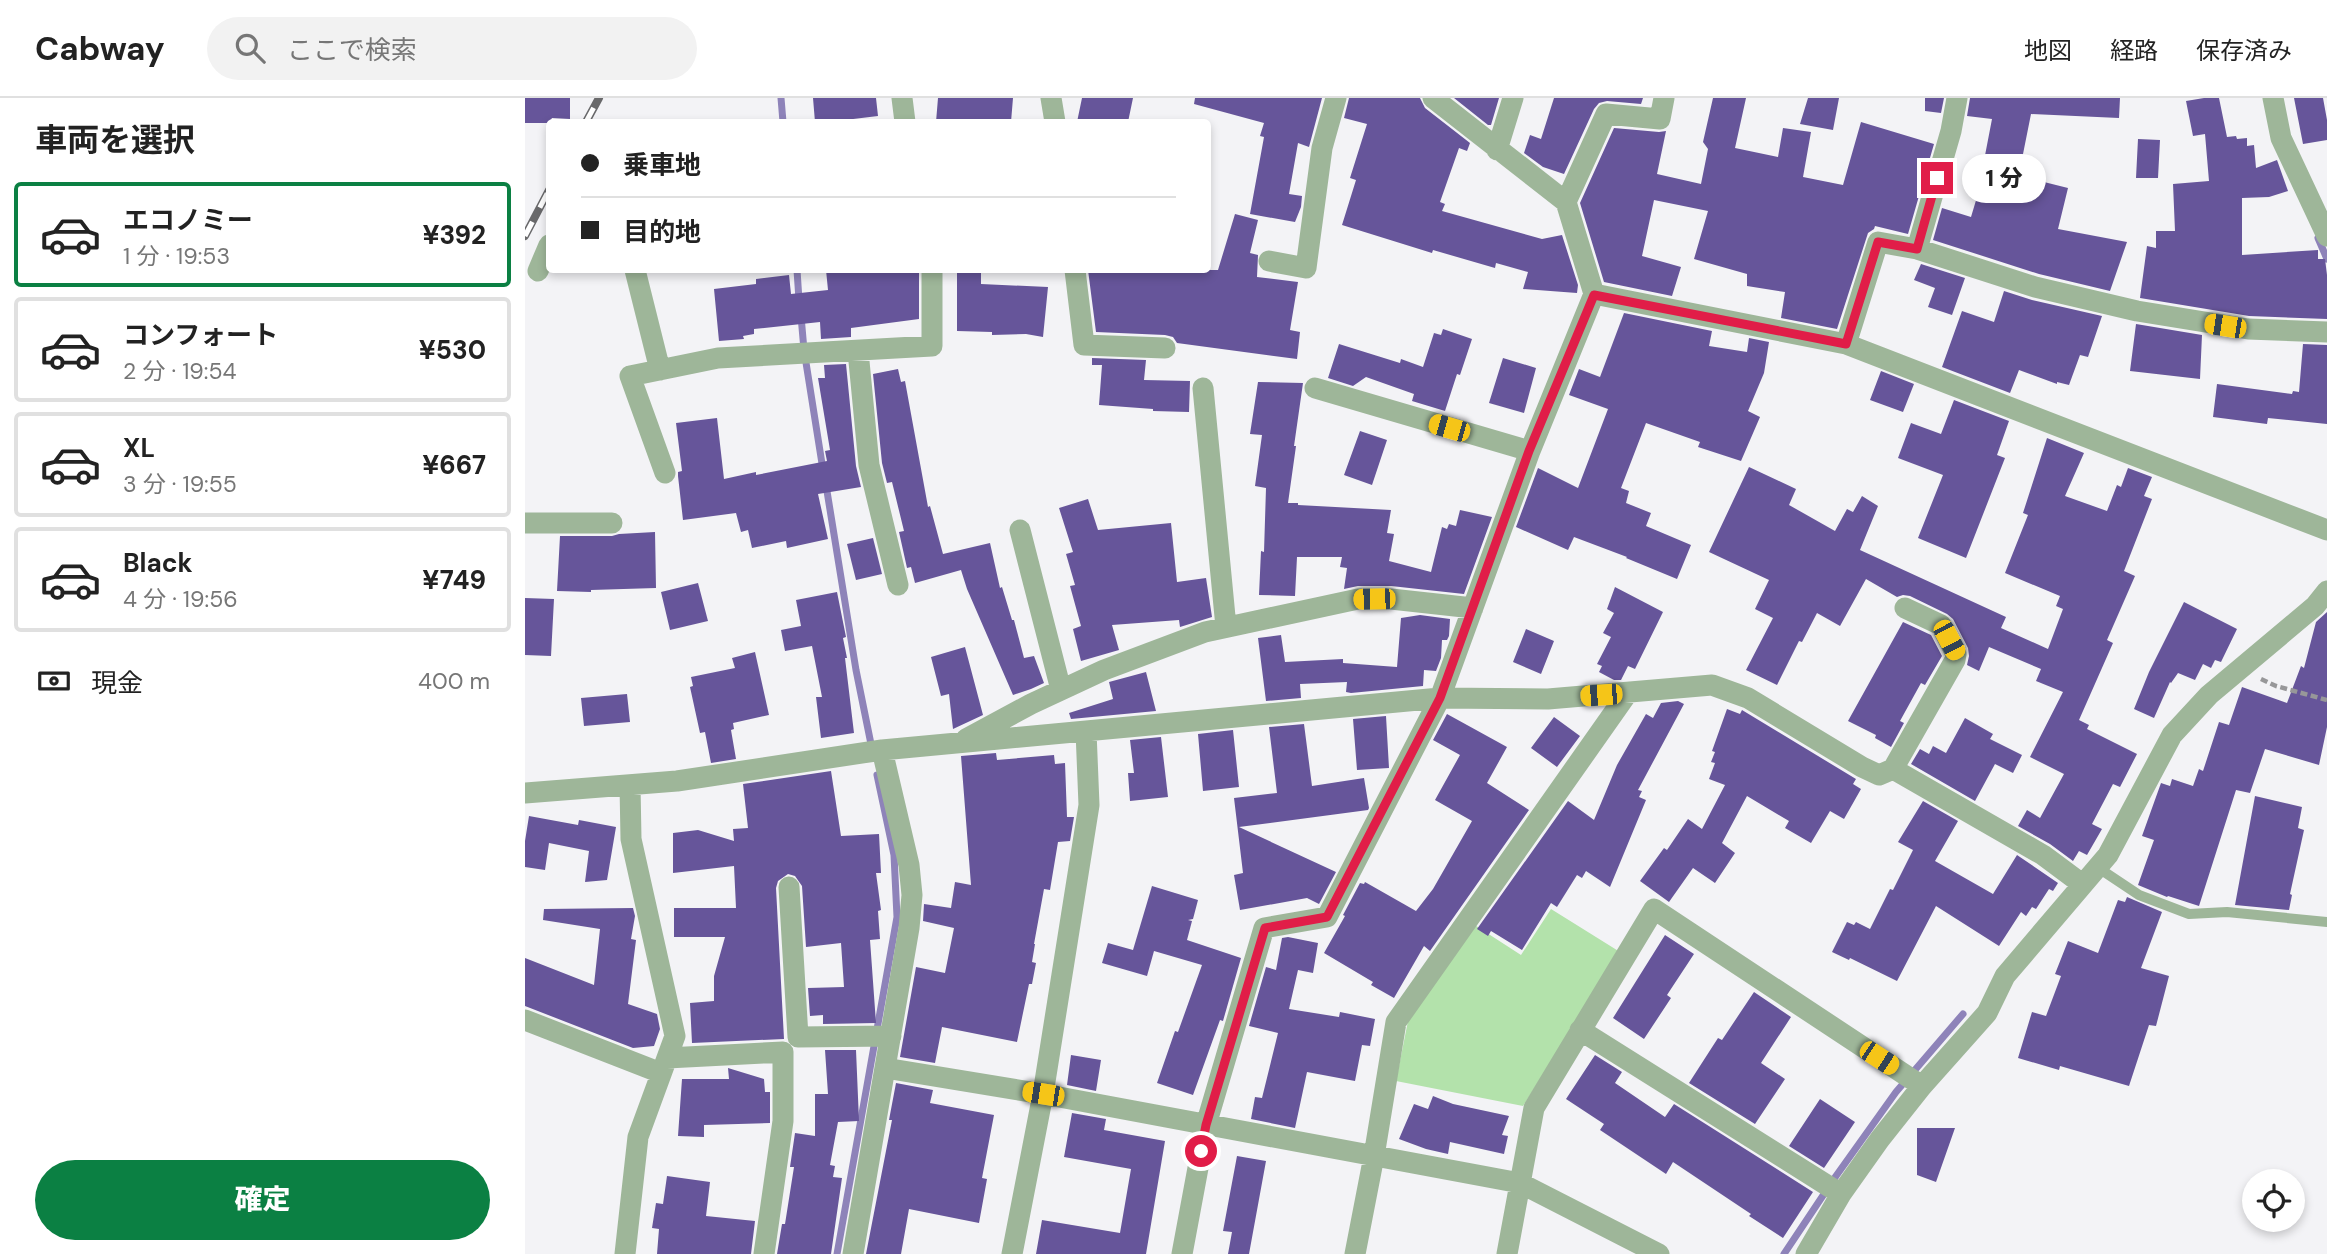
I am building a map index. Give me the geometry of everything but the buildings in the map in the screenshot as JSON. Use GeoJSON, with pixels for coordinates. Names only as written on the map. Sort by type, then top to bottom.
{"type":"FeatureCollection","features":[{"type":"Feature","properties":{"kind":"street"},"geometry":{"type":"LineString","coordinates":[[902,98],[905,119]]}},
{"type":"Feature","properties":{"kind":"street"},"geometry":{"type":"LineString","coordinates":[[1051,98],[1054,119]]}},
{"type":"Feature","properties":{"kind":"street"},"geometry":{"type":"LineString","coordinates":[[1269,261],[1306,268],[1322,148],[1336,98]]}},
{"type":"Feature","properties":{"kind":"street"},"geometry":{"type":"LineString","coordinates":[[1182,1254],[1206,1125],[1265,928],[1327,917],[1440,698],[1529,451],[1594,295],[1566,202],[1433,98]]}},
{"type":"Feature","properties":{"kind":"street"},"geometry":{"type":"LineString","coordinates":[[1497,150],[1513,98]]}},
{"type":"Feature","properties":{"kind":"street"},"geometry":{"type":"LineString","coordinates":[[1566,202],[1606,114],[1660,119],[1664,98]]}},
{"type":"Feature","properties":{"kind":"street"},"geometry":{"type":"LineString","coordinates":[[1917,249],[1951,131],[1957,98]]}},
{"type":"Feature","properties":{"kind":"street"},"geometry":{"type":"LineString","coordinates":[[2273,98],[2281,138],[2327,236]]}},
{"type":"Feature","properties":{"kind":"street"},"geometry":{"type":"LineString","coordinates":[[1846,344],[1878,242],[1917,249],[2035,287],[2137,311],[2248,329],[2327,332]]}},
{"type":"Feature","properties":{"kind":"street"},"geometry":{"type":"LineString","coordinates":[[538,271],[546,252]]}},
{"type":"Feature","properties":{"kind":"street"},"geometry":{"type":"LineString","coordinates":[[636,273],[660,370]]}},
{"type":"Feature","properties":{"kind":"street"},"geometry":{"type":"LineString","coordinates":[[665,473],[630,376],[718,358],[932,346],[932,273]]}},
{"type":"Feature","properties":{"kind":"street"},"geometry":{"type":"LineString","coordinates":[[1075,273],[1084,345],[1165,348]]}},
{"type":"Feature","properties":{"kind":"street"},"geometry":{"type":"LineString","coordinates":[[1594,295],[1846,344],[2327,530]]}},
{"type":"Feature","properties":{"kind":"street"},"geometry":{"type":"LineString","coordinates":[[858,351],[869,466],[898,585]]}},
{"type":"Feature","properties":{"kind":"street"},"geometry":{"type":"LineString","coordinates":[[1203,388],[1226,628]]}},
{"type":"Feature","properties":{"kind":"street"},"geometry":{"type":"LineString","coordinates":[[1315,388],[1529,451]]}},
{"type":"Feature","properties":{"kind":"street"},"geometry":{"type":"LineString","coordinates":[[525,523],[611,523]]}},
{"type":"Feature","properties":{"kind":"street"},"geometry":{"type":"LineString","coordinates":[[1020,530],[1061,690]]}},
{"type":"Feature","properties":{"kind":"street"},"geometry":{"type":"LineString","coordinates":[[1806,1254],[1833,1189],[1880,1139],[1912,1080],[1987,1013],[2005,976],[2108,855],[2172,735],[2209,695],[2315,606],[2327,591]]}},
{"type":"Feature","properties":{"kind":"street"},"geometry":{"type":"LineString","coordinates":[[958,743],[1104,670],[1205,632],[1358,599],[1391,598],[1473,608]]}},
{"type":"Feature","properties":{"kind":"street"},"geometry":{"type":"LineString","coordinates":[[525,793],[677,781],[875,751],[1440,698],[1548,699],[1712,685],[1748,698],[1879,775],[1893,769],[1956,654],[1941,625],[1905,608]]}},
{"type":"Feature","properties":{"kind":"street"},"geometry":{"type":"LineString","coordinates":[[1355,1254],[1396,1022],[1627,694]]}},
{"type":"Feature","properties":{"kind":"street"},"geometry":{"type":"LineString","coordinates":[[1012,1254],[1043,1094],[1089,805],[1086,731]]}},
{"type":"Feature","properties":{"kind":"street"},"geometry":{"type":"LineString","coordinates":[[853,1254],[909,928],[912,895],[909,865],[875,751]]}},
{"type":"Feature","properties":{"kind":"street"},"geometry":{"type":"LineString","coordinates":[[1893,769],[2043,855],[2082,884]]}},
{"type":"Feature","properties":{"kind":"street"},"geometry":{"type":"LineString","coordinates":[[625,1254],[638,1137],[675,1036],[631,839],[630,785]]}},
{"type":"Feature","properties":{"kind":"street"},"geometry":{"type":"LineString","coordinates":[[789,887],[798,1037],[891,1036]]}},
{"type":"Feature","properties":{"kind":"street"},"geometry":{"type":"LineString","coordinates":[[1507,1254],[1534,1108],[1654,909],[1912,1080]]}},
{"type":"Feature","properties":{"kind":"street"},"geometry":{"type":"LineString","coordinates":[[525,1020],[664,1065],[783,1052],[783,1121],[764,1254]]}},
{"type":"Feature","properties":{"kind":"street"},"geometry":{"type":"LineString","coordinates":[[1580,1030],[1833,1189]]}},
{"type":"Feature","properties":{"kind":"street"},"geometry":{"type":"LineString","coordinates":[[885,1068],[1043,1094],[1520,1183],[1658,1254]]}},
{"type":"Feature","properties":{"kind":"lane"},"geometry":{"type":"LineString","coordinates":[[2097,867],[2139,895],[2189,914],[2227,912],[2327,922]]}},
{"type":"Feature","properties":{"kind":"path"},"geometry":{"type":"LineString","coordinates":[[2238,670],[2276,686],[2327,700]]}},
{"type":"Feature","properties":{"kind":"green space"},"geometry":{"type":"Polygon","coordinates":[[[1551,909],[1620,952],[1523,1106],[1396,1081],[1408,1021],[1470,922],[1521,955],[1551,909]]]}},
{"type":"Feature","properties":{"kind":"waterway"},"geometry":{"type":"LineString","coordinates":[[781,98],[783,119]]}},
{"type":"Feature","properties":{"kind":"waterway"},"geometry":{"type":"LineString","coordinates":[[2318,238],[2327,259]]}},
{"type":"Feature","properties":{"kind":"waterway"},"geometry":{"type":"LineString","coordinates":[[797,273],[799,300]]}},
{"type":"Feature","properties":{"kind":"waterway"},"geometry":{"type":"LineString","coordinates":[[801,316],[823,470]]}},
{"type":"Feature","properties":{"kind":"waterway"},"geometry":{"type":"LineString","coordinates":[[826,485],[856,670],[872,749]]}},
{"type":"Feature","properties":{"kind":"waterway"},"geometry":{"type":"LineString","coordinates":[[837,1254],[897,917],[894,855],[877,775]]}},
{"type":"Feature","properties":{"kind":"waterway"},"geometry":{"type":"LineString","coordinates":[[1784,1254],[1896,1092],[1963,1014]]}},
{"type":"Feature","properties":{"kind":"railway"},"geometry":{"type":"LineString","coordinates":[[588,119],[599,98]]}},
{"type":"Feature","properties":{"kind":"railway"},"geometry":{"type":"LineString","coordinates":[[525,236],[546,196]]}},
{"type":"Feature","properties":{"kind":"route"},"geometry":{"type":"LineString","coordinates":[[1201,1151],[1206,1125],[1265,928],[1327,917],[1440,698],[1529,451],[1594,295],[1846,344],[1878,242],[1917,249],[1937,178]]}}]}
